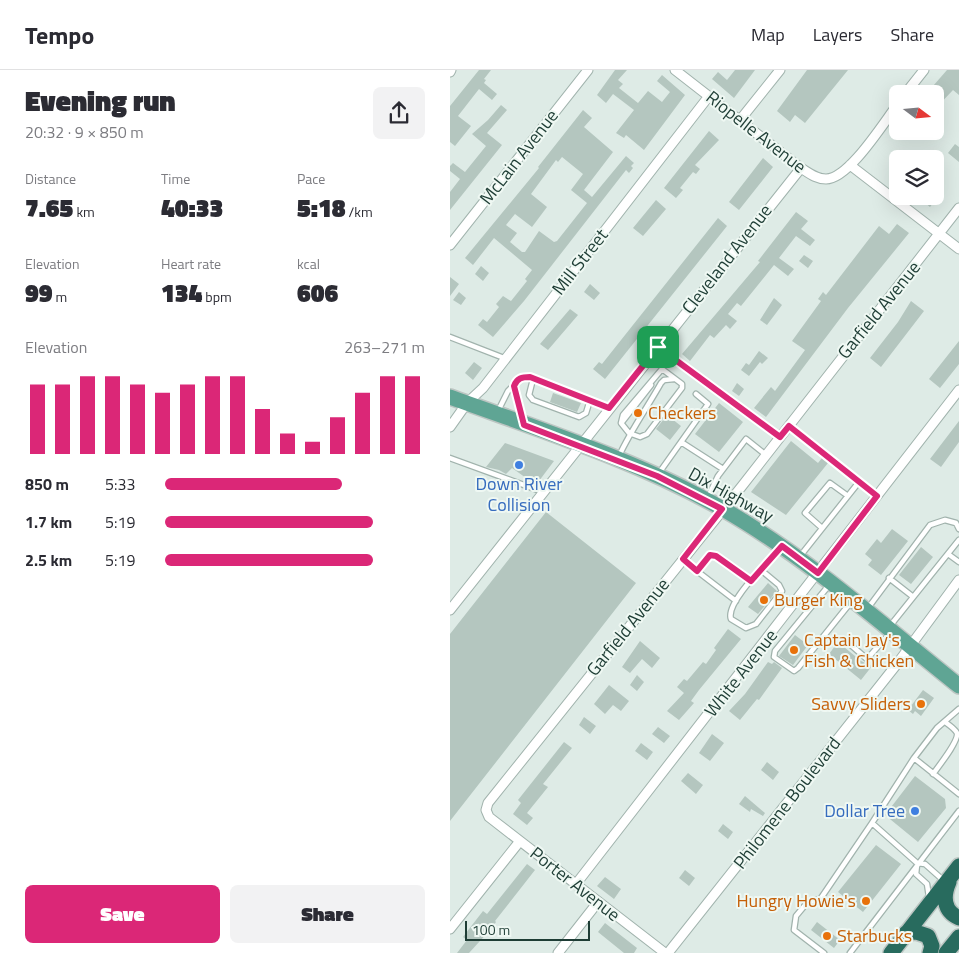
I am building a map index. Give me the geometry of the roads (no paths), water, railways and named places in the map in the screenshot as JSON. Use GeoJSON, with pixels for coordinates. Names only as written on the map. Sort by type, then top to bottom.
{"type":"FeatureCollection","features":[{"type":"Feature","properties":{"kind":"highway"},"geometry":{"type":"LineString","coordinates":[[890,953],[952,875]]}},
{"type":"Feature","properties":{"kind":"highway"},"geometry":{"type":"LineString","coordinates":[[952,875],[945,890],[945,901],[950,912],[959,918]]}},
{"type":"Feature","properties":{"kind":"highway"},"geometry":{"type":"LineString","coordinates":[[906,933],[916,932],[928,936],[932,946],[930,953]]}},
{"type":"Feature","properties":{"kind":"highway"},"geometry":{"type":"LineString","coordinates":[[946,953],[959,937]]}},
{"type":"Feature","properties":{"kind":"main road","name":"Dix Highway"},"geometry":{"type":"LineString","coordinates":[[450,397],[580,445],[657,476],[722,509],[782,546],[959,686]]}},
{"type":"Feature","properties":{"kind":"street","name":"McLain Avenue"},"geometry":{"type":"LineString","coordinates":[[450,245],[588,70]]}},
{"type":"Feature","properties":{"kind":"street","name":"Riopelle Avenue"},"geometry":{"type":"LineString","coordinates":[[675,70],[813,176],[825,179],[837,176],[850,165]]}},
{"type":"Feature","properties":{"kind":"street"},"geometry":{"type":"LineString","coordinates":[[740,120],[780,70]]}},
{"type":"Feature","properties":{"kind":"street"},"geometry":{"type":"LineString","coordinates":[[912,85],[924,70]]}},
{"type":"Feature","properties":{"kind":"street","name":"Mill Street"},"geometry":{"type":"LineString","coordinates":[[450,427],[467,403],[483,388],[504,358],[709,96]]}},
{"type":"Feature","properties":{"kind":"street"},"geometry":{"type":"LineString","coordinates":[[889,115],[850,165],[959,249]]}},
{"type":"Feature","properties":{"kind":"street","name":"Cleveland Avenue"},"geometry":{"type":"LineString","coordinates":[[450,610],[801,168]]}},
{"type":"Feature","properties":{"kind":"street","name":"Garfield Avenue"},"geometry":{"type":"LineString","coordinates":[[487,812],[488,803],[789,426],[959,208]]}},
{"type":"Feature","properties":{"kind":"street","name":"White Avenue"},"geometry":{"type":"LineString","coordinates":[[576,884],[959,390]]}},
{"type":"Feature","properties":{"kind":"street","name":"Philomene Boulevard"},"geometry":{"type":"LineString","coordinates":[[667,953],[910,647],[959,580]]}},
{"type":"Feature","properties":{"kind":"street","name":"Porter Avenue"},"geometry":{"type":"LineString","coordinates":[[487,812],[489,817],[667,953]]}},
{"type":"Feature","properties":{"kind":"street"},"geometry":{"type":"LineString","coordinates":[[450,929],[520,841]]}},
{"type":"Feature","properties":{"kind":"street"},"geometry":{"type":"LineString","coordinates":[[558,953],[598,902]]}},
{"type":"Feature","properties":{"kind":"lane"},"geometry":{"type":"LineString","coordinates":[[450,337],[504,358]]}},
{"type":"Feature","properties":{"kind":"lane"},"geometry":{"type":"LineString","coordinates":[[658,347],[780,437]]}},
{"type":"Feature","properties":{"kind":"lane"},"geometry":{"type":"LineString","coordinates":[[662,369],[676,379],[682,384],[682,388],[647,434],[640,437],[629,433],[621,423],[623,414],[653,379],[662,369]]}},
{"type":"Feature","properties":{"kind":"lane"},"geometry":{"type":"LineString","coordinates":[[496,414],[508,391],[522,377],[533,379],[609,408]]}},
{"type":"Feature","properties":{"kind":"lane"},"geometry":{"type":"LineString","coordinates":[[533,379],[529,395],[533,400],[579,417],[586,413],[590,400]]}},
{"type":"Feature","properties":{"kind":"lane"},"geometry":{"type":"LineString","coordinates":[[618,460],[629,433],[645,412],[661,382],[676,379]]}},
{"type":"Feature","properties":{"kind":"lane"},"geometry":{"type":"LineString","coordinates":[[514,386],[524,425]]}},
{"type":"Feature","properties":{"kind":"lane"},"geometry":{"type":"LineString","coordinates":[[657,476],[708,404],[696,394]]}},
{"type":"Feature","properties":{"kind":"lane"},"geometry":{"type":"LineString","coordinates":[[789,426],[877,496]]}},
{"type":"Feature","properties":{"kind":"lane"},"geometry":{"type":"LineString","coordinates":[[706,500],[723,469],[746,439],[766,455]]}},
{"type":"Feature","properties":{"kind":"lane"},"geometry":{"type":"LineString","coordinates":[[681,442],[723,469]]}},
{"type":"Feature","properties":{"kind":"lane"},"geometry":{"type":"LineString","coordinates":[[450,458],[542,492]]}},
{"type":"Feature","properties":{"kind":"lane"},"geometry":{"type":"LineString","coordinates":[[822,528],[805,513],[830,482],[848,496]]}},
{"type":"Feature","properties":{"kind":"lane"},"geometry":{"type":"LineString","coordinates":[[798,558],[859,482]]}},
{"type":"Feature","properties":{"kind":"lane"},"geometry":{"type":"LineString","coordinates":[[866,611],[930,525],[945,520],[956,523],[959,529]]}},
{"type":"Feature","properties":{"kind":"lane"},"geometry":{"type":"LineString","coordinates":[[844,639],[867,658],[912,596],[959,540]]}},
{"type":"Feature","properties":{"kind":"lane"},"geometry":{"type":"LineString","coordinates":[[761,570],[779,585],[782,591],[756,624],[746,628],[731,619],[731,608],[751,581],[782,546]]}},
{"type":"Feature","properties":{"kind":"lane"},"geometry":{"type":"LineString","coordinates":[[948,554],[959,562]]}},
{"type":"Feature","properties":{"kind":"lane"},"geometry":{"type":"LineString","coordinates":[[697,571],[710,555],[716,556],[751,581]]}},
{"type":"Feature","properties":{"kind":"lane"},"geometry":{"type":"LineString","coordinates":[[683,559],[736,601]]}},
{"type":"Feature","properties":{"kind":"lane"},"geometry":{"type":"LineString","coordinates":[[889,578],[912,596]]}},
{"type":"Feature","properties":{"kind":"lane"},"geometry":{"type":"LineString","coordinates":[[830,583],[775,651],[774,657],[789,669],[794,671],[798,668],[852,600]]}},
{"type":"Feature","properties":{"kind":"lane"},"geometry":{"type":"LineString","coordinates":[[824,953],[794,930],[796,916],[806,904],[821,898],[914,758],[937,728],[959,709]]}},
{"type":"Feature","properties":{"kind":"lane"},"geometry":{"type":"LineString","coordinates":[[933,774],[955,745],[958,737],[957,733],[946,722]]}},
{"type":"Feature","properties":{"kind":"lane"},"geometry":{"type":"LineString","coordinates":[[914,758],[959,794]]}},
{"type":"Feature","properties":{"kind":"lane"},"geometry":{"type":"LineString","coordinates":[[850,953],[917,863],[959,812]]}},
{"type":"Feature","properties":{"kind":"lane"},"geometry":{"type":"LineString","coordinates":[[872,823],[917,863],[925,864],[952,875]]}},
{"type":"Feature","properties":{"kind":"lane"},"geometry":{"type":"LineString","coordinates":[[917,863],[916,874],[927,884],[928,905]]}},
{"type":"Feature","properties":{"kind":"place","name":"Checkers"},"geometry":{"type":"Point","coordinates":[638,413]}},
{"type":"Feature","properties":{"kind":"place","name":"Down River Collision"},"geometry":{"type":"Point","coordinates":[519,465]}},
{"type":"Feature","properties":{"kind":"place","name":"Burger King"},"geometry":{"type":"Point","coordinates":[764,600]}},
{"type":"Feature","properties":{"kind":"place","name":"Captain Jay's Fish & Chicken"},"geometry":{"type":"Point","coordinates":[794,650]}},
{"type":"Feature","properties":{"kind":"place","name":"Savvy Sliders"},"geometry":{"type":"Point","coordinates":[921,704]}},
{"type":"Feature","properties":{"kind":"place","name":"Dollar Tree"},"geometry":{"type":"Point","coordinates":[915,811]}},
{"type":"Feature","properties":{"kind":"place","name":"Hungry Howie's"},"geometry":{"type":"Point","coordinates":[866,901]}},
{"type":"Feature","properties":{"kind":"place","name":"Starbucks"},"geometry":{"type":"Point","coordinates":[827,936]}}]}
